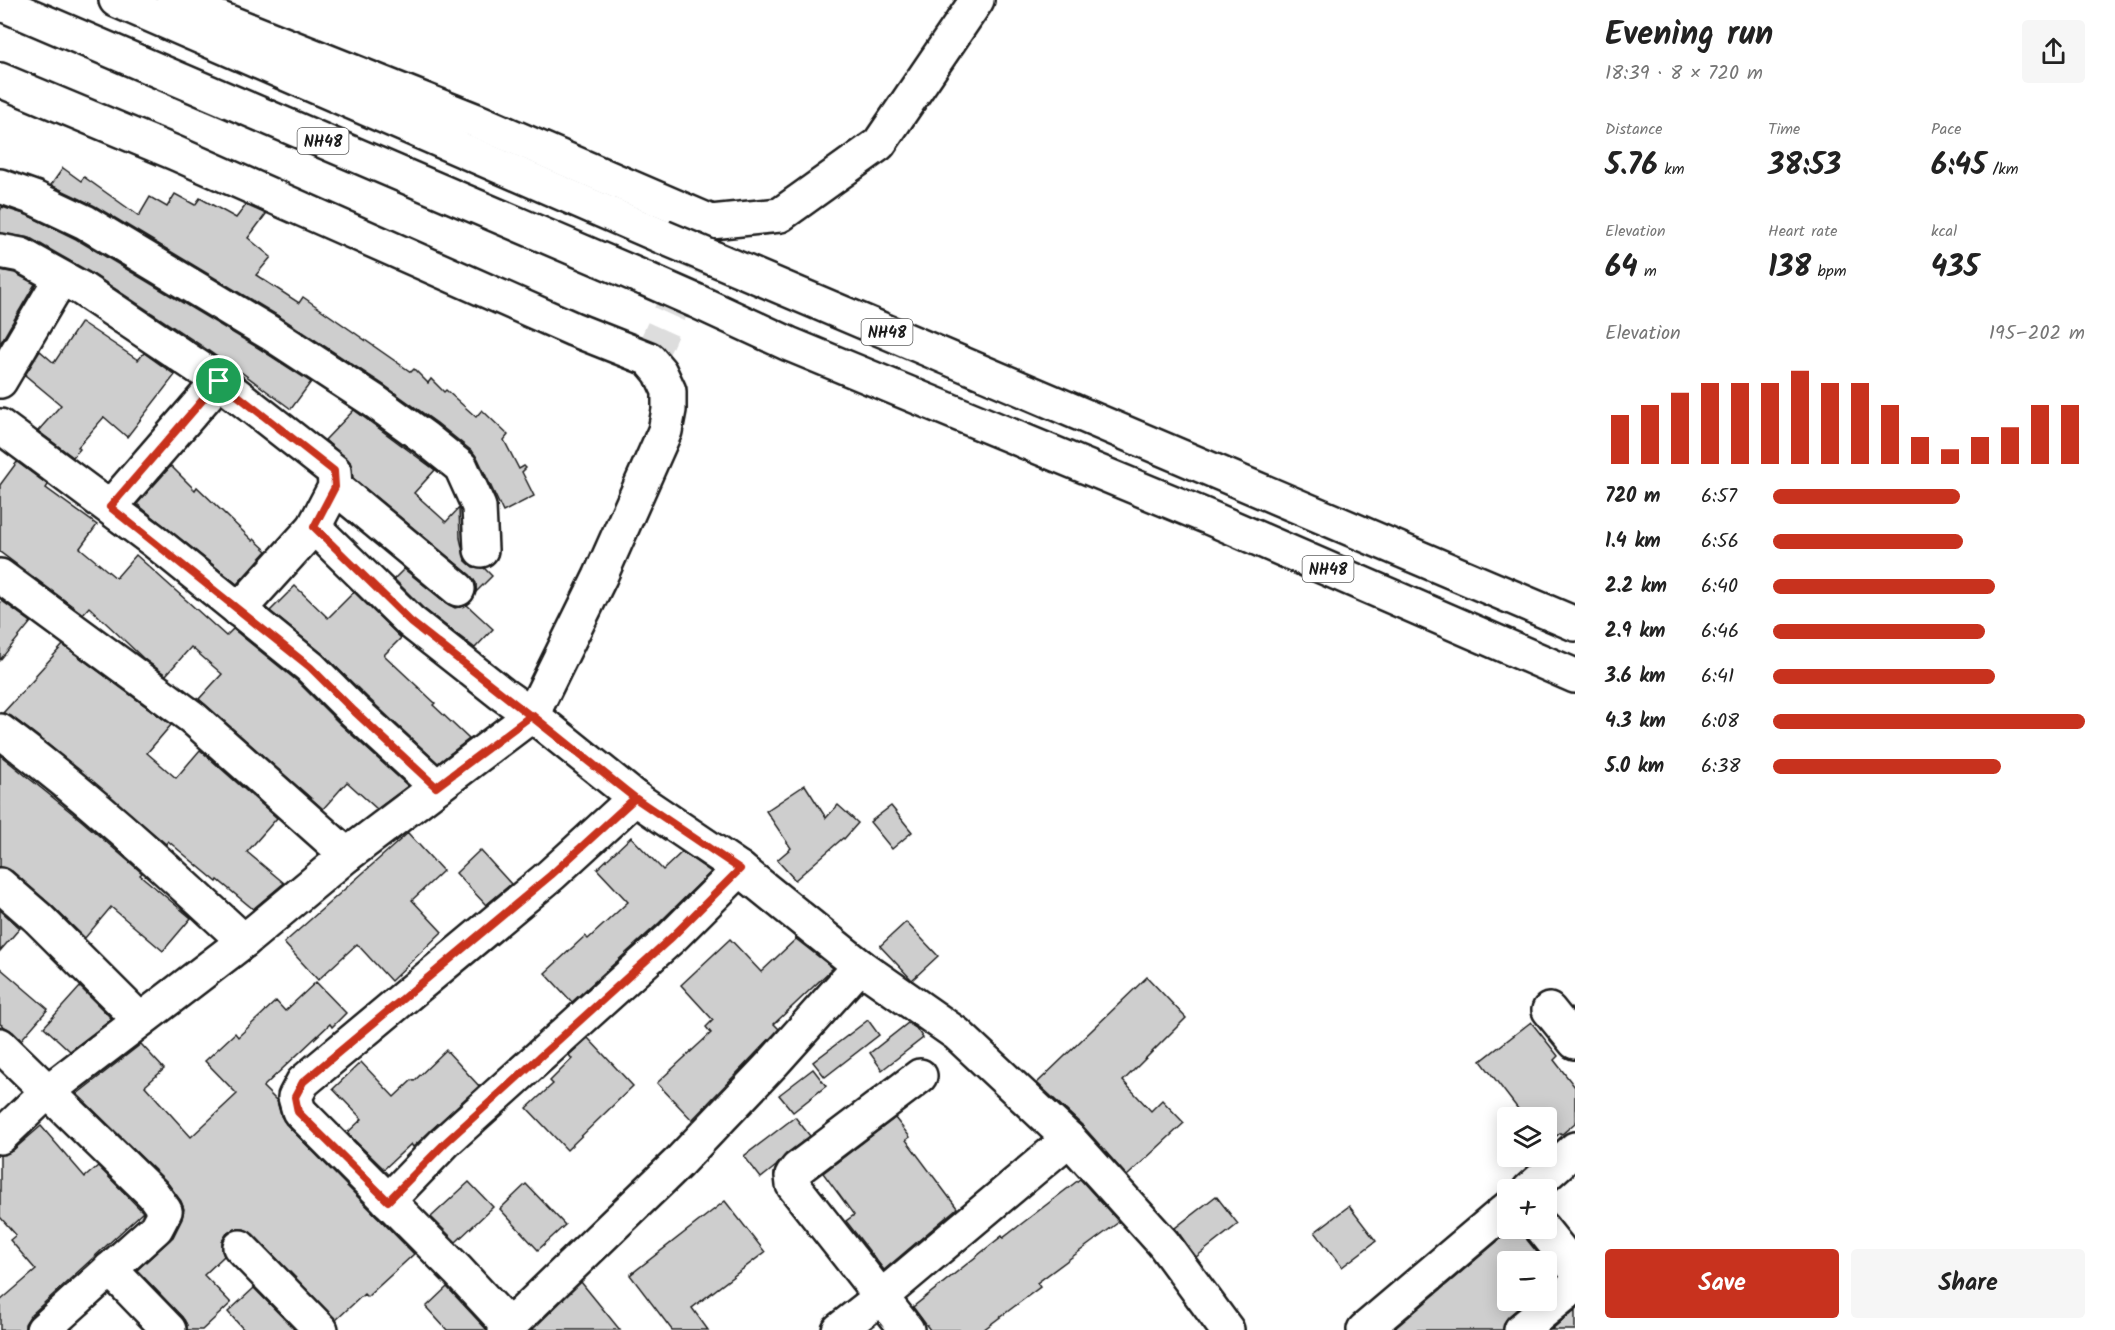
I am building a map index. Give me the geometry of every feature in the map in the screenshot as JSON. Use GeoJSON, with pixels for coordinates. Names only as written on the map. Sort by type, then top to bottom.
{"type":"FeatureCollection","features":[{"type":"Feature","properties":{"kind":"main road","name":"NH48"},"geometry":{"type":"LineString","coordinates":[[116,0],[663,237],[1575,624]]}},
{"type":"Feature","properties":{"kind":"main road"},"geometry":{"type":"LineString","coordinates":[[172,0],[477,121],[711,222],[780,215],[879,144],[977,0]]}},
{"type":"Feature","properties":{"kind":"main road","name":"NH48"},"geometry":{"type":"LineString","coordinates":[[0,3],[646,279],[789,344],[1208,517],[1575,676]]}},
{"type":"Feature","properties":{"kind":"main road"},"geometry":{"type":"LineString","coordinates":[[0,80],[175,153],[573,329],[649,359],[660,372],[669,391],[669,410],[665,431],[600,577],[532,715],[347,855],[244,941],[47,1092],[0,1137]]}},
{"type":"Feature","properties":{"kind":"main road"},"geometry":{"type":"LineString","coordinates":[[0,186],[34,198],[85,222],[270,333],[374,401],[425,438],[461,467],[479,507],[481,550]]}},
{"type":"Feature","properties":{"kind":"main road"},"geometry":{"type":"LineString","coordinates":[[0,251],[21,255],[82,289],[219,381],[334,471],[335,487],[314,527],[239,610]]}},
{"type":"Feature","properties":{"kind":"main road"},"geometry":{"type":"LineString","coordinates":[[0,381],[61,278]]}},
{"type":"Feature","properties":{"kind":"main road"},"geometry":{"type":"LineString","coordinates":[[110,507],[219,381]]}},
{"type":"Feature","properties":{"kind":"main road"},"geometry":{"type":"LineString","coordinates":[[0,426],[110,507],[310,667],[436,787]]}},
{"type":"Feature","properties":{"kind":"main road"},"geometry":{"type":"LineString","coordinates":[[335,487],[458,589]]}},
{"type":"Feature","properties":{"kind":"main road"},"geometry":{"type":"LineString","coordinates":[[314,527],[411,622],[502,694],[532,715],[635,798],[740,869],[861,966],[957,1034],[1069,1139],[1163,1243],[1227,1330]]}},
{"type":"Feature","properties":{"kind":"main road"},"geometry":{"type":"LineString","coordinates":[[0,576],[193,718],[347,855]]}},
{"type":"Feature","properties":{"kind":"main road"},"geometry":{"type":"LineString","coordinates":[[0,731],[134,839],[244,941]]}},
{"type":"Feature","properties":{"kind":"main road"},"geometry":{"type":"LineString","coordinates":[[635,798],[551,875],[303,1082],[295,1097],[298,1112],[388,1201],[507,1328],[678,1164],[861,966]]}},
{"type":"Feature","properties":{"kind":"main road"},"geometry":{"type":"LineString","coordinates":[[388,1201],[446,1142],[672,937],[740,869]]}},
{"type":"Feature","properties":{"kind":"main road"},"geometry":{"type":"LineString","coordinates":[[0,885],[38,918],[140,1020]]}},
{"type":"Feature","properties":{"kind":"main road"},"geometry":{"type":"LineString","coordinates":[[1550,1010],[1575,1042]]}},
{"type":"Feature","properties":{"kind":"main road"},"geometry":{"type":"LineString","coordinates":[[0,1045],[153,1194],[165,1210],[156,1228],[43,1330]]}},
{"type":"Feature","properties":{"kind":"main road"},"geometry":{"type":"LineString","coordinates":[[907,1330],[793,1185],[792,1176],[797,1169],[920,1076]]}},
{"type":"Feature","properties":{"kind":"main road"},"geometry":{"type":"LineString","coordinates":[[839,1330],[1069,1139]]}},
{"type":"Feature","properties":{"kind":"main road"},"geometry":{"type":"LineString","coordinates":[[1541,1179],[1575,1149]]}},
{"type":"Feature","properties":{"kind":"main road"},"geometry":{"type":"LineString","coordinates":[[1364,1330],[1497,1217]]}},
{"type":"Feature","properties":{"kind":"main road"},"geometry":{"type":"LineString","coordinates":[[1551,1239],[1575,1269]]}},
{"type":"Feature","properties":{"kind":"main road"},"geometry":{"type":"LineString","coordinates":[[240,1246],[321,1330]]}},
{"type":"Feature","properties":{"kind":"main road"},"geometry":{"type":"LineString","coordinates":[[111,1269],[169,1330]]}},
{"type":"Feature","properties":{"kind":"main road"},"geometry":{"type":"LineString","coordinates":[[1521,1330],[1575,1286]]}},
{"type":"Feature","properties":{"kind":"building"},"geometry":{"type":"Polygon","coordinates":[[[63,168],[81,181],[84,177],[139,216],[150,197],[167,207],[175,194],[195,205],[200,198],[236,218],[246,205],[266,214],[248,238],[271,257],[256,275],[299,303],[303,297],[411,372],[414,369],[428,383],[431,379],[476,417],[482,410],[508,435],[504,440],[519,469],[524,466],[526,468],[522,472],[534,496],[503,512],[473,452],[437,423],[384,385],[280,317],[95,206],[51,185],[63,168]]]}},
{"type":"Feature","properties":{"kind":"building"},"geometry":{"type":"Polygon","coordinates":[[[2,207],[27,215],[76,239],[311,382],[291,409],[241,372],[91,273],[30,238],[0,233],[2,207]]]}},
{"type":"Feature","properties":{"kind":"building"},"geometry":{"type":"Polygon","coordinates":[[[0,270],[15,273],[35,284],[0,344],[0,270]]]}},
{"type":"Feature","properties":{"kind":"building"},"geometry":{"type":"Polygon","coordinates":[[[81,322],[138,360],[144,353],[175,375],[127,437],[104,417],[78,447],[80,449],[73,457],[38,431],[61,405],[25,375],[40,351],[54,363],[81,322]]]}},
{"type":"Feature","properties":{"kind":"building"},"geometry":{"type":"Polygon","coordinates":[[[354,410],[435,470],[414,493],[446,522],[459,508],[460,538],[465,560],[473,567],[484,568],[492,576],[476,592],[476,583],[470,575],[353,478],[350,462],[325,440],[354,410]]]}},
{"type":"Feature","properties":{"kind":"building"},"geometry":{"type":"Polygon","coordinates":[[[17,462],[48,485],[46,488],[97,525],[80,548],[116,578],[136,555],[226,636],[233,629],[297,681],[408,786],[377,809],[347,782],[323,809],[199,699],[222,674],[191,647],[166,675],[144,659],[89,607],[83,614],[0,552],[0,485],[17,462]]]}},
{"type":"Feature","properties":{"kind":"building"},"geometry":{"type":"Polygon","coordinates":[[[171,466],[195,490],[197,487],[253,541],[254,539],[267,551],[237,584],[137,504],[171,466]]]}},
{"type":"Feature","properties":{"kind":"building"},"geometry":{"type":"Polygon","coordinates":[[[404,569],[446,603],[455,608],[467,605],[493,629],[475,648],[423,608],[394,579],[404,569]]]}},
{"type":"Feature","properties":{"kind":"building"},"geometry":{"type":"Polygon","coordinates":[[[295,586],[328,618],[354,592],[401,638],[384,655],[469,739],[438,763],[323,654],[270,611],[295,586]]]}},
{"type":"Feature","properties":{"kind":"building"},"geometry":{"type":"Polygon","coordinates":[[[2,601],[31,622],[0,660],[0,603],[2,601]]]}},
{"type":"Feature","properties":{"kind":"building"},"geometry":{"type":"Polygon","coordinates":[[[63,645],[171,725],[147,753],[176,778],[200,750],[277,818],[247,852],[284,883],[253,909],[168,841],[166,844],[44,741],[11,716],[3,713],[63,645]]]}},
{"type":"Feature","properties":{"kind":"building"},"geometry":{"type":"Polygon","coordinates":[[[0,755],[82,821],[191,918],[163,951],[111,907],[85,938],[12,871],[0,867],[0,755]]]}},
{"type":"Feature","properties":{"kind":"building"},"geometry":{"type":"Polygon","coordinates":[[[805,785],[826,818],[838,805],[858,823],[844,839],[795,880],[777,860],[791,848],[766,811],[805,785]]]}},
{"type":"Feature","properties":{"kind":"building"},"geometry":{"type":"Polygon","coordinates":[[[891,806],[912,832],[892,849],[870,822],[891,806]]]}},
{"type":"Feature","properties":{"kind":"building"},"geometry":{"type":"Polygon","coordinates":[[[408,833],[443,871],[412,900],[442,932],[391,981],[357,944],[318,980],[284,943],[408,833]]]}},
{"type":"Feature","properties":{"kind":"building"},"geometry":{"type":"Polygon","coordinates":[[[631,837],[663,870],[682,852],[711,872],[572,1002],[545,973],[585,936],[588,939],[628,902],[597,869],[631,837]]]}},
{"type":"Feature","properties":{"kind":"building"},"geometry":{"type":"Polygon","coordinates":[[[480,850],[511,884],[486,905],[456,873],[480,850]]]}},
{"type":"Feature","properties":{"kind":"building"},"geometry":{"type":"Polygon","coordinates":[[[0,910],[20,928],[0,951],[0,910]]]}},
{"type":"Feature","properties":{"kind":"building"},"geometry":{"type":"Polygon","coordinates":[[[906,922],[938,956],[912,980],[880,946],[906,922]]]}},
{"type":"Feature","properties":{"kind":"building"},"geometry":{"type":"Polygon","coordinates":[[[730,939],[761,972],[796,939],[833,968],[774,1024],[779,1029],[692,1120],[657,1083],[711,1033],[706,1027],[713,1020],[681,985],[730,939]]]}},
{"type":"Feature","properties":{"kind":"building"},"geometry":{"type":"Polygon","coordinates":[[[0,968],[48,1009],[21,1040],[0,1024],[0,968]]]}},
{"type":"Feature","properties":{"kind":"building"},"geometry":{"type":"Polygon","coordinates":[[[1147,977],[1186,1018],[1123,1081],[1151,1111],[1162,1100],[1184,1123],[1127,1176],[1082,1125],[1037,1083],[1147,977]]]}},
{"type":"Feature","properties":{"kind":"building"},"geometry":{"type":"Polygon","coordinates":[[[316,982],[346,1013],[332,1027],[330,1024],[263,1087],[277,1101],[286,1124],[414,1254],[367,1297],[364,1294],[336,1320],[253,1234],[244,1229],[235,1229],[227,1233],[222,1241],[224,1256],[204,1275],[231,1303],[202,1330],[187,1330],[182,1317],[137,1270],[173,1237],[182,1219],[184,1209],[181,1201],[166,1181],[77,1094],[141,1044],[164,1069],[145,1086],[191,1137],[237,1094],[205,1061],[235,1033],[238,1037],[276,1001],[285,1011],[316,982]]]}},
{"type":"Feature","properties":{"kind":"building"},"geometry":{"type":"Polygon","coordinates":[[[80,987],[112,1019],[70,1051],[44,1027],[80,987]]]}},
{"type":"Feature","properties":{"kind":"building"},"geometry":{"type":"Polygon","coordinates":[[[868,1020],[879,1035],[825,1077],[813,1062],[868,1020]]]}},
{"type":"Feature","properties":{"kind":"building"},"geometry":{"type":"Polygon","coordinates":[[[1531,1022],[1558,1056],[1554,1060],[1575,1087],[1575,1123],[1557,1136],[1557,1107],[1517,1107],[1481,1061],[1531,1022]]]}},
{"type":"Feature","properties":{"kind":"building"},"geometry":{"type":"Polygon","coordinates":[[[908,1023],[916,1028],[923,1038],[882,1070],[870,1053],[908,1023]]]}},
{"type":"Feature","properties":{"kind":"building"},"geometry":{"type":"Polygon","coordinates":[[[588,1038],[633,1086],[567,1150],[527,1108],[553,1084],[550,1081],[572,1059],[569,1055],[588,1038]]]}},
{"type":"Feature","properties":{"kind":"building"},"geometry":{"type":"Polygon","coordinates":[[[446,1050],[479,1086],[413,1147],[411,1144],[384,1169],[347,1133],[362,1119],[333,1089],[361,1062],[394,1097],[446,1050]]]}},
{"type":"Feature","properties":{"kind":"building"},"geometry":{"type":"Polygon","coordinates":[[[813,1069],[826,1086],[793,1112],[779,1095],[813,1069]]]}},
{"type":"Feature","properties":{"kind":"building"},"geometry":{"type":"Polygon","coordinates":[[[795,1117],[810,1136],[786,1154],[761,1178],[744,1156],[795,1117]]]}},
{"type":"Feature","properties":{"kind":"building"},"geometry":{"type":"Polygon","coordinates":[[[895,1118],[910,1137],[906,1140],[957,1208],[884,1270],[846,1221],[854,1215],[823,1173],[895,1118]]]}},
{"type":"Feature","properties":{"kind":"building"},"geometry":{"type":"Polygon","coordinates":[[[41,1126],[85,1177],[98,1166],[143,1212],[30,1316],[25,1324],[25,1330],[0,1330],[0,1301],[36,1270],[10,1240],[16,1235],[0,1217],[0,1155],[12,1151],[41,1126]]]}},
{"type":"Feature","properties":{"kind":"building"},"geometry":{"type":"Polygon","coordinates":[[[1080,1179],[1119,1222],[1037,1283],[1040,1287],[983,1330],[930,1330],[913,1307],[1002,1236],[1003,1238],[1080,1179]]]}},
{"type":"Feature","properties":{"kind":"building"},"geometry":{"type":"Polygon","coordinates":[[[469,1182],[493,1207],[456,1242],[431,1217],[469,1182]]]}},
{"type":"Feature","properties":{"kind":"building"},"geometry":{"type":"Polygon","coordinates":[[[526,1184],[565,1225],[538,1250],[500,1209],[526,1184]]]}},
{"type":"Feature","properties":{"kind":"building"},"geometry":{"type":"Polygon","coordinates":[[[1216,1196],[1238,1224],[1196,1257],[1175,1228],[1216,1196]]]}},
{"type":"Feature","properties":{"kind":"building"},"geometry":{"type":"Polygon","coordinates":[[[725,1201],[765,1252],[692,1308],[708,1330],[672,1330],[630,1275],[725,1201]]]}},
{"type":"Feature","properties":{"kind":"building"},"geometry":{"type":"Polygon","coordinates":[[[1349,1206],[1376,1241],[1342,1267],[1315,1232],[1349,1206]]]}},
{"type":"Feature","properties":{"kind":"building"},"geometry":{"type":"Polygon","coordinates":[[[1500,1239],[1527,1239],[1536,1251],[1497,1251],[1497,1311],[1515,1311],[1504,1323],[1503,1330],[1393,1330],[1500,1239]]]}},
{"type":"Feature","properties":{"kind":"building"},"geometry":{"type":"Polygon","coordinates":[[[580,1283],[620,1330],[532,1330],[580,1283]]]}},
{"type":"Feature","properties":{"kind":"building"},"geometry":{"type":"Polygon","coordinates":[[[447,1287],[487,1330],[447,1330],[426,1307],[447,1287]]]}},
{"type":"Feature","properties":{"kind":"building"},"geometry":{"type":"Polygon","coordinates":[[[254,1288],[295,1330],[244,1330],[228,1312],[254,1288]]]}},
{"type":"Feature","properties":{"kind":"building"},"geometry":{"type":"Polygon","coordinates":[[[1575,1310],[1575,1330],[1551,1330],[1575,1310]]]}},
{"type":"Feature","properties":{"kind":"tunnel"},"geometry":{"type":"LineString","coordinates":[[649,359],[709,227]]}},
{"type":"Feature","properties":{"kind":"route"},"geometry":{"type":"LineString","coordinates":[[219,381],[110,507],[310,667],[436,787],[532,715],[584,757],[635,798],[551,875],[303,1082],[295,1097],[298,1112],[388,1201],[446,1142],[672,937],[740,869],[635,798],[532,715],[411,622],[314,527],[335,487],[334,471],[219,381]]}}]}
